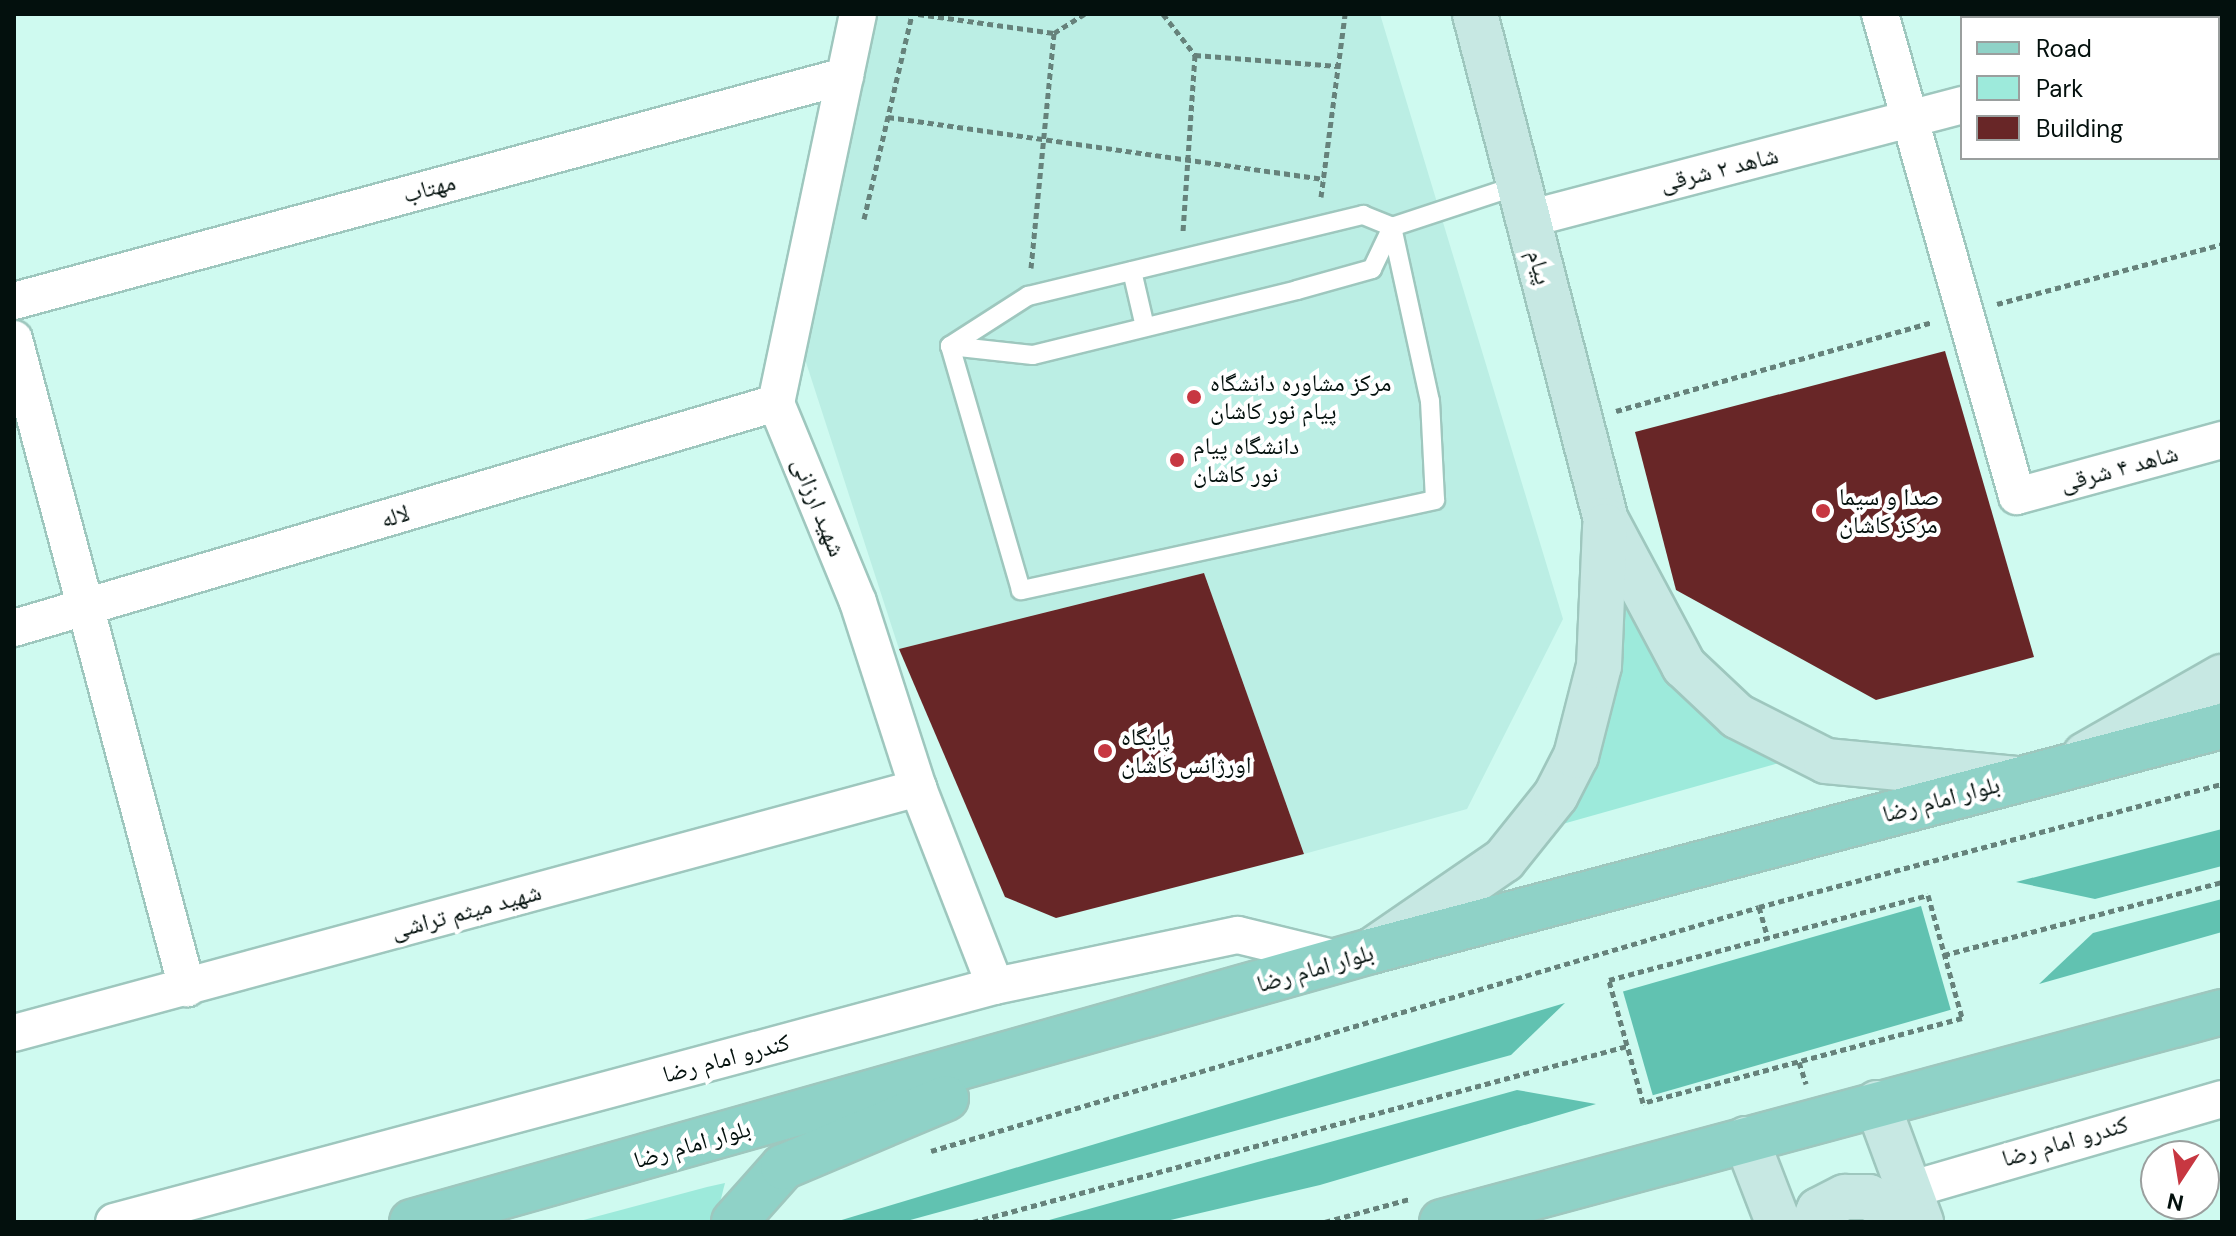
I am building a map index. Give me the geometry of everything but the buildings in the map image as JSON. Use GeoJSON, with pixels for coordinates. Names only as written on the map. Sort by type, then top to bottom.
{"type":"FeatureCollection","features":[{"type":"Feature","properties":{"kind":"main road","name":"پیام"},"geometry":{"type":"LineString","coordinates":[[1475,14],[1606,520]]}},
{"type":"Feature","properties":{"kind":"main road"},"geometry":{"type":"LineString","coordinates":[[1606,520],[1666,641],[1702,687],[1737,716],[1826,761],[2016,779]]}},
{"type":"Feature","properties":{"kind":"main road"},"geometry":{"type":"LineString","coordinates":[[1356,955],[1504,860],[1556,795],[1576,756],[1599,666],[1606,520]]}},
{"type":"Feature","properties":{"kind":"main road"},"geometry":{"type":"LineString","coordinates":[[2065,766],[2222,677]]}},
{"type":"Feature","properties":{"kind":"main road","name":"بلوار امام رضا"},"geometry":{"type":"LineString","coordinates":[[412,1222],[1356,955],[2222,726]]}},
{"type":"Feature","properties":{"kind":"main road"},"geometry":{"type":"LineString","coordinates":[[1442,1222],[2222,1012]]}},
{"type":"Feature","properties":{"kind":"main road"},"geometry":{"type":"LineString","coordinates":[[734,1222],[760,1186],[811,1153],[1148,1016]]}},
{"type":"Feature","properties":{"kind":"main road"},"geometry":{"type":"LineString","coordinates":[[1877,1103],[1913,1211]]}},
{"type":"Feature","properties":{"kind":"main road"},"geometry":{"type":"LineString","coordinates":[[1746,1139],[1778,1222]]}},
{"type":"Feature","properties":{"kind":"main road"},"geometry":{"type":"LineString","coordinates":[[1814,1222],[1819,1210],[1845,1197],[1869,1197],[1913,1211]]}},
{"type":"Feature","properties":{"kind":"street"},"geometry":{"type":"LineString","coordinates":[[776,403],[858,14]]}},
{"type":"Feature","properties":{"kind":"street"},"geometry":{"type":"LineString","coordinates":[[1880,14],[1965,313]]}},
{"type":"Feature","properties":{"kind":"street","name":"مهتاب"},"geometry":{"type":"LineString","coordinates":[[14,301],[845,76]]}},
{"type":"Feature","properties":{"kind":"street","name":"شاهد ۲ شرقی"},"geometry":{"type":"LineString","coordinates":[[1523,202],[1910,120],[1960,106]]}},
{"type":"Feature","properties":{"kind":"street","name":"شاهد ۴ شرقی"},"geometry":{"type":"LineString","coordinates":[[1965,313],[2017,496],[2222,440]]}},
{"type":"Feature","properties":{"kind":"street"},"geometry":{"type":"LineString","coordinates":[[14,339],[187,988]]}},
{"type":"Feature","properties":{"kind":"street","name":"لاله"},"geometry":{"type":"LineString","coordinates":[[14,628],[776,403]]}},
{"type":"Feature","properties":{"kind":"street","name":"شهید ارزانی"},"geometry":{"type":"LineString","coordinates":[[776,403],[858,602],[918,788],[995,986]]}},
{"type":"Feature","properties":{"kind":"street","name":"شهید میثم تراشی"},"geometry":{"type":"LineString","coordinates":[[14,1033],[918,788]]}},
{"type":"Feature","properties":{"kind":"street","name":"کندرو امام رضا"},"geometry":{"type":"LineString","coordinates":[[114,1222],[995,986],[1238,935],[1356,955]]}},
{"type":"Feature","properties":{"kind":"street","name":"کندرو امام رضا"},"geometry":{"type":"LineString","coordinates":[[1913,1211],[2222,1099]]}},
{"type":"Feature","properties":{"kind":"lane"},"geometry":{"type":"LineString","coordinates":[[950,346],[1028,296],[1363,215],[1392,227],[1523,202]]}},
{"type":"Feature","properties":{"kind":"lane"},"geometry":{"type":"LineString","coordinates":[[950,346],[1033,355],[1372,269],[1392,227]]}},
{"type":"Feature","properties":{"kind":"lane"},"geometry":{"type":"LineString","coordinates":[[950,346],[1021,590],[1435,500],[1430,401],[1392,227]]}},
{"type":"Feature","properties":{"kind":"lane"},"geometry":{"type":"LineString","coordinates":[[1132,271],[1145,327]]}},
{"type":"Feature","properties":{"kind":"path"},"geometry":{"type":"LineString","coordinates":[[864,219],[912,14]]}},
{"type":"Feature","properties":{"kind":"path"},"geometry":{"type":"LineString","coordinates":[[918,14],[1054,33],[1085,14]]}},
{"type":"Feature","properties":{"kind":"path"},"geometry":{"type":"LineString","coordinates":[[1163,14],[1195,55],[1182,259]]}},
{"type":"Feature","properties":{"kind":"path"},"geometry":{"type":"LineString","coordinates":[[1317,226],[1345,14]]}},
{"type":"Feature","properties":{"kind":"path"},"geometry":{"type":"LineString","coordinates":[[1028,296],[1054,33]]}},
{"type":"Feature","properties":{"kind":"path"},"geometry":{"type":"LineString","coordinates":[[1195,55],[1338,66]]}},
{"type":"Feature","properties":{"kind":"path"},"geometry":{"type":"LineString","coordinates":[[888,117],[1324,179]]}},
{"type":"Feature","properties":{"kind":"path"},"geometry":{"type":"LineString","coordinates":[[1580,421],[2222,244]]}},
{"type":"Feature","properties":{"kind":"path"},"geometry":{"type":"LineString","coordinates":[[914,1155],[1759,907],[2222,784]]}},
{"type":"Feature","properties":{"kind":"path"},"geometry":{"type":"LineString","coordinates":[[1944,955],[2222,882]]}},
{"type":"Feature","properties":{"kind":"path"},"geometry":{"type":"LineString","coordinates":[[1928,895],[1962,1018],[1643,1103],[1609,980],[1768,938],[1928,895]]}},
{"type":"Feature","properties":{"kind":"path"},"geometry":{"type":"LineString","coordinates":[[1759,907],[1768,938]]}},
{"type":"Feature","properties":{"kind":"path"},"geometry":{"type":"LineString","coordinates":[[973,1222],[1627,1046]]}},
{"type":"Feature","properties":{"kind":"path"},"geometry":{"type":"LineString","coordinates":[[1799,1062],[1808,1093]]}},
{"type":"Feature","properties":{"kind":"shaded area","name":"دانشگاه پیام نور کاشان"},"geometry":{"type":"Polygon","coordinates":[[[872,14],[1380,14],[1563,619],[1467,809],[1304,854],[1204,573],[899,649],[801,347],[872,14]]]}},
{"type":"Feature","properties":{"kind":"green space"},"geometry":{"type":"Polygon","coordinates":[[[1616,569],[1734,735],[1779,763],[1552,827],[1616,569]]]}},
{"type":"Feature","properties":{"kind":"green space"},"geometry":{"type":"Polygon","coordinates":[[[2222,829],[2222,866],[2095,899],[2016,882],[2222,829]]]}},
{"type":"Feature","properties":{"kind":"green space"},"geometry":{"type":"Polygon","coordinates":[[[2222,899],[2222,932],[2039,984],[2093,933],[2222,899]]]}},
{"type":"Feature","properties":{"kind":"green space"},"geometry":{"type":"Polygon","coordinates":[[[1921,906],[1951,1010],[1653,1095],[1623,991],[1921,906]]]}},
{"type":"Feature","properties":{"kind":"green space"},"geometry":{"type":"Polygon","coordinates":[[[1565,1003],[1511,1055],[903,1222],[835,1222],[1565,1003]]]}},
{"type":"Feature","properties":{"kind":"green space"},"geometry":{"type":"Polygon","coordinates":[[[1517,1090],[1596,1104],[1320,1185],[1162,1222],[1042,1222],[1517,1090]]]}},
{"type":"Feature","properties":{"kind":"green space"},"geometry":{"type":"Polygon","coordinates":[[[725,1183],[715,1222],[576,1222],[707,1187],[725,1183]]]}},
{"type":"Feature","properties":{"kind":"place","name":"مرکز مشاوره دانشگاه پیام نور کاشان"},"geometry":{"type":"Point","coordinates":[1194,397]}},
{"type":"Feature","properties":{"kind":"place","name":"دانشگاه پیام نور کاشان"},"geometry":{"type":"Point","coordinates":[1177,460]}},
{"type":"Feature","properties":{"kind":"place","name":"صدا و سیما مرکز کاشان"},"geometry":{"type":"Point","coordinates":[1823,511]}},
{"type":"Feature","properties":{"kind":"place","name":"پایگاه اورژانس کاشان"},"geometry":{"type":"Point","coordinates":[1105,751]}}]}
